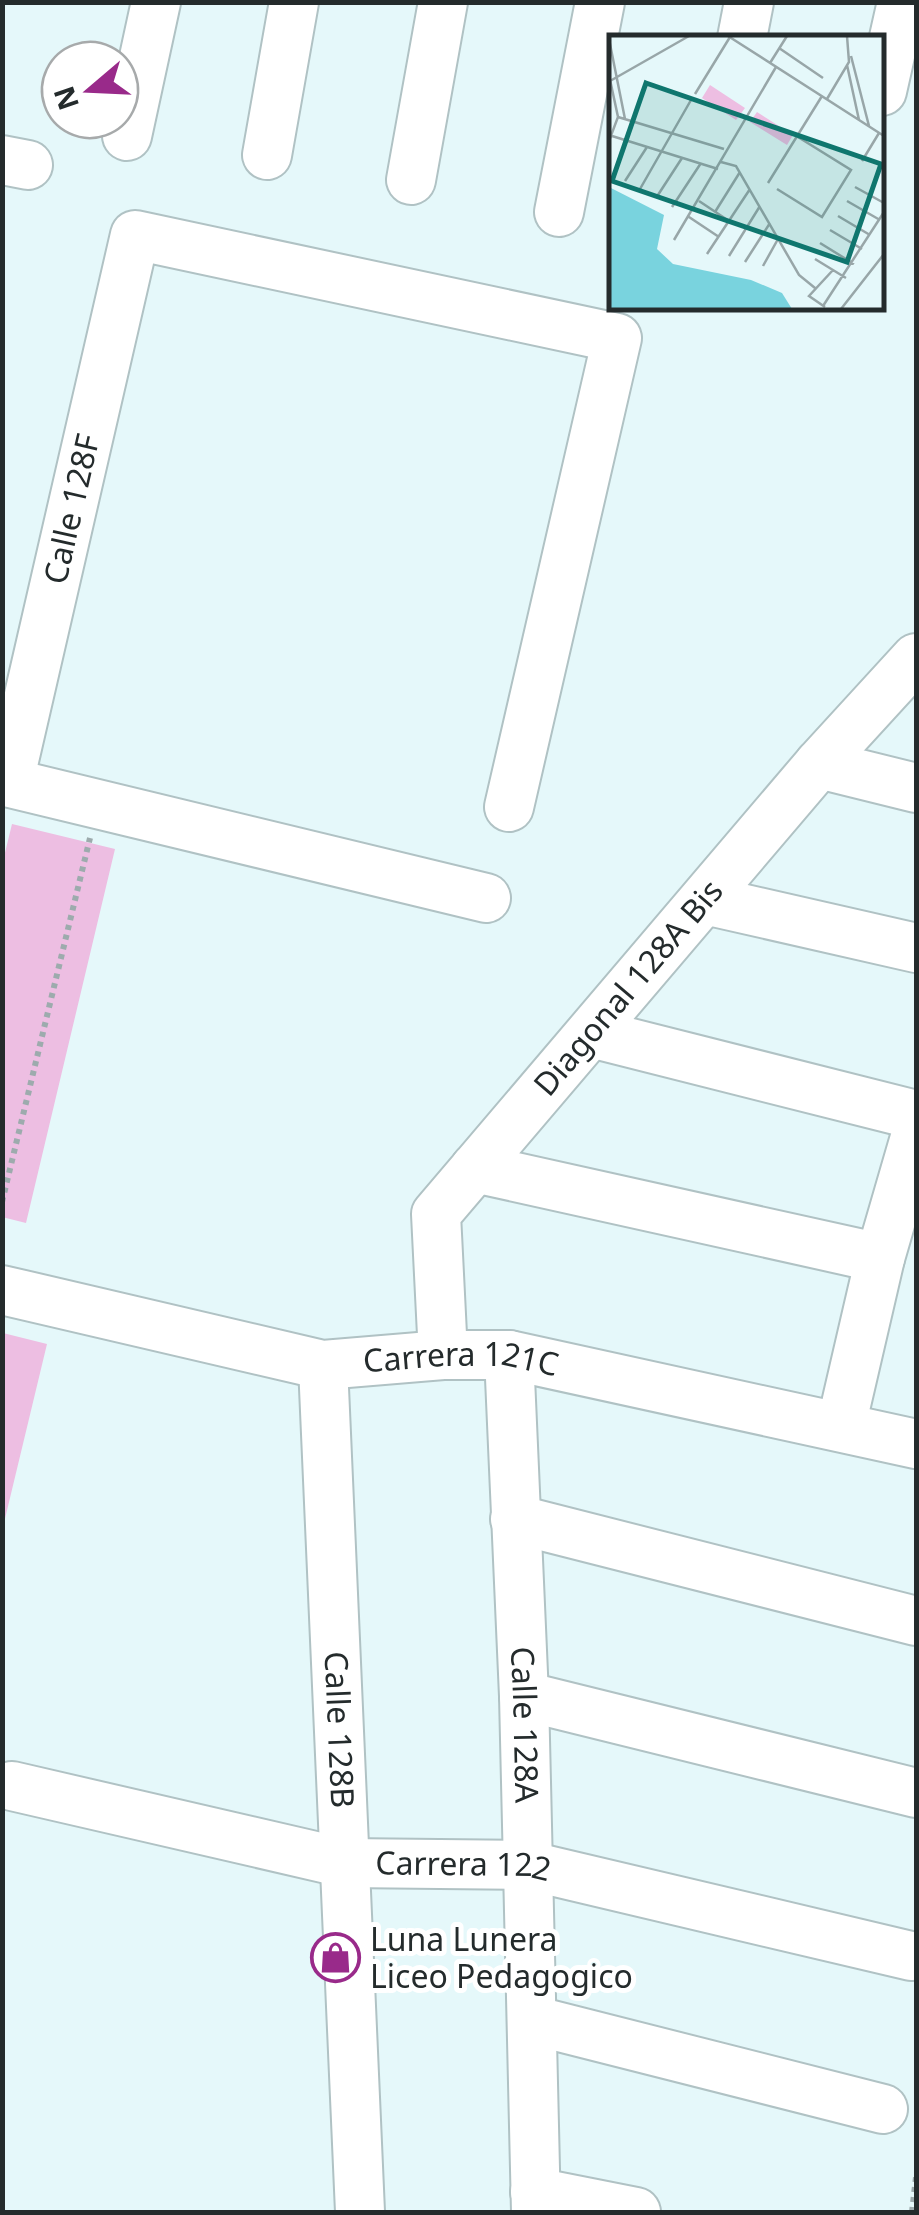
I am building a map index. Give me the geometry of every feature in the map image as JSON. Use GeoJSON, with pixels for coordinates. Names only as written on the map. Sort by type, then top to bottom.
{"type":"FeatureCollection","features":[{"type":"Feature","properties":{"kind":"street"},"geometry":{"type":"LineString","coordinates":[[140,79],[156,2]]}},
{"type":"Feature","properties":{"kind":"street"},"geometry":{"type":"LineString","coordinates":[[267,155],[294,2]]}},
{"type":"Feature","properties":{"kind":"street"},"geometry":{"type":"LineString","coordinates":[[412,180],[443,2]]}},
{"type":"Feature","properties":{"kind":"street"},"geometry":{"type":"LineString","coordinates":[[560,212],[600,2]]}},
{"type":"Feature","properties":{"kind":"street"},"geometry":{"type":"LineString","coordinates":[[743,35],[750,2]]}},
{"type":"Feature","properties":{"kind":"street"},"geometry":{"type":"LineString","coordinates":[[884,83],[902,2]]}},
{"type":"Feature","properties":{"kind":"street","name":"Calle 128F"},"geometry":{"type":"LineString","coordinates":[[6,782],[134,235],[616,338],[509,807]]}},
{"type":"Feature","properties":{"kind":"street","name":"Diagonal 128A Bis"},"geometry":{"type":"LineString","coordinates":[[443,1356],[436,1214],[819,764],[916,658]]}},
{"type":"Feature","properties":{"kind":"street"},"geometry":{"type":"LineString","coordinates":[[819,764],[916,788]]}},
{"type":"Feature","properties":{"kind":"street"},"geometry":{"type":"LineString","coordinates":[[6,782],[486,898]]}},
{"type":"Feature","properties":{"kind":"street"},"geometry":{"type":"LineString","coordinates":[[705,900],[916,948]]}},
{"type":"Feature","properties":{"kind":"street"},"geometry":{"type":"LineString","coordinates":[[592,1033],[916,1115]]}},
{"type":"Feature","properties":{"kind":"street"},"geometry":{"type":"LineString","coordinates":[[841,1426],[880,1258],[916,1134]]}},
{"type":"Feature","properties":{"kind":"street"},"geometry":{"type":"LineString","coordinates":[[474,1168],[880,1258]]}},
{"type":"Feature","properties":{"kind":"street","name":"Carrera 121C"},"geometry":{"type":"LineString","coordinates":[[2,1290],[323,1365],[508,1355],[916,1444]]}},
{"type":"Feature","properties":{"kind":"street","name":"Calle 128A"},"geometry":{"type":"LineString","coordinates":[[508,1355],[524,1696],[536,2202]]}},
{"type":"Feature","properties":{"kind":"street","name":"Calle 128B"},"geometry":{"type":"LineString","coordinates":[[323,1365],[360,2212]]}},
{"type":"Feature","properties":{"kind":"street"},"geometry":{"type":"LineString","coordinates":[[515,1519],[916,1621]]}},
{"type":"Feature","properties":{"kind":"street"},"geometry":{"type":"LineString","coordinates":[[524,1696],[916,1793]]}},
{"type":"Feature","properties":{"kind":"street","name":"Carrera 122"},"geometry":{"type":"LineString","coordinates":[[12,1786],[345,1863],[526,1865],[911,1956]]}},
{"type":"Feature","properties":{"kind":"street"},"geometry":{"type":"LineString","coordinates":[[532,2020],[883,2109]]}},
{"type":"Feature","properties":{"kind":"street"},"geometry":{"type":"LineString","coordinates":[[536,2202],[636,2212]]}},
{"type":"Feature","properties":{"kind":"path"},"geometry":{"type":"LineString","coordinates":[[2,1202],[99,803]]}},
{"type":"Feature","properties":{"kind":"path"},"geometry":{"type":"LineString","coordinates":[[912,2212],[916,2177]]}},
{"type":"Feature","properties":{"kind":"shaded area"},"geometry":{"type":"Polygon","coordinates":[[[12,824],[115,849],[26,1223],[2,1217],[2,865],[12,824]]]}},
{"type":"Feature","properties":{"kind":"shaded area"},"geometry":{"type":"Polygon","coordinates":[[[2,1333],[47,1344],[3,1527],[2,1333]]]}},
{"type":"Feature","properties":{"kind":"place","name":"Luna Lunera Liceo Pedagogico"},"geometry":{"type":"Point","coordinates":[335,1958]}}]}
